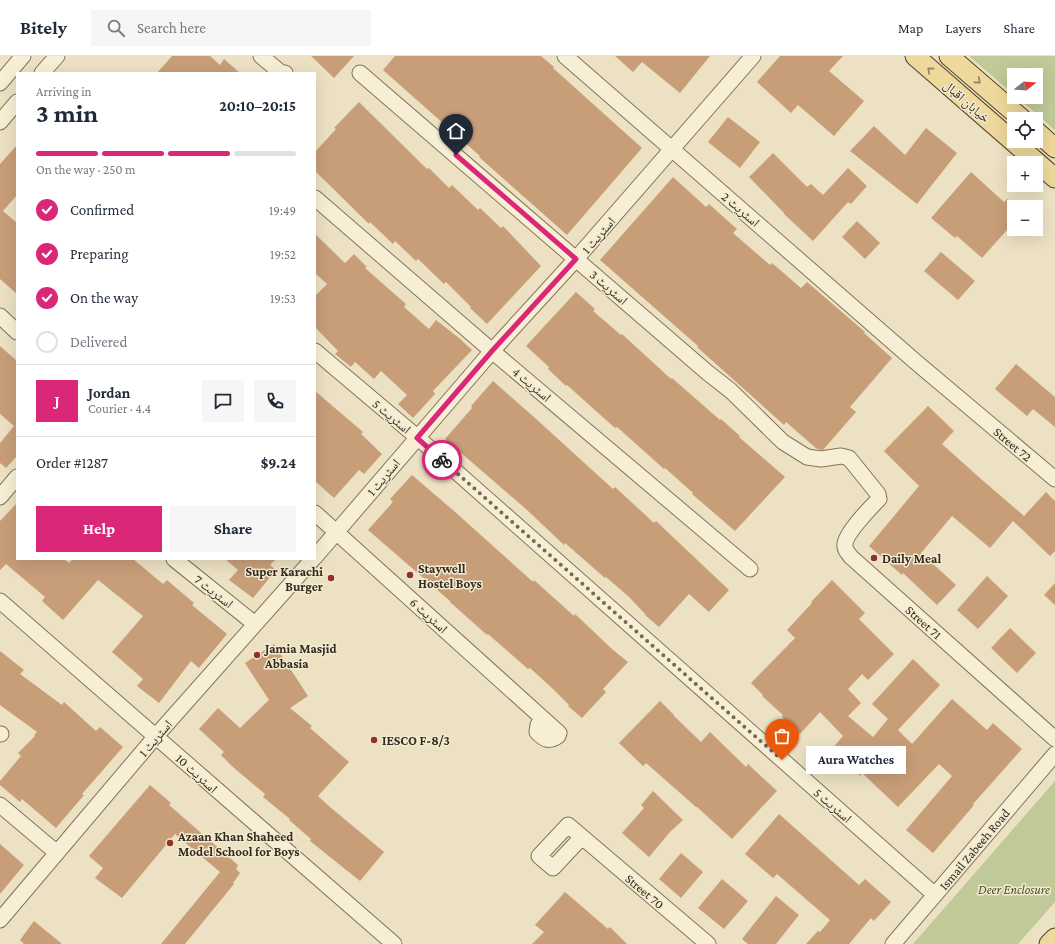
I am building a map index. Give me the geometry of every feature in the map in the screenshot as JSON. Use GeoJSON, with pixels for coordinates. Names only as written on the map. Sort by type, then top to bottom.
{"type":"FeatureCollection","features":[{"type":"Feature","properties":{"kind":"main road","name":"خیابان اقبال"},"geometry":{"type":"LineString","coordinates":[[914,56],[1055,178]]}},
{"type":"Feature","properties":{"kind":"main road","name":"خیابان اقبال"},"geometry":{"type":"LineString","coordinates":[[949,56],[1014,112]]}},
{"type":"Feature","properties":{"kind":"main road"},"geometry":{"type":"LineString","coordinates":[[1043,137],[1055,148]]}},
{"type":"Feature","properties":{"kind":"main road"},"geometry":{"type":"LineString","coordinates":[[1049,944],[1055,938]]}},
{"type":"Feature","properties":{"kind":"street"},"geometry":{"type":"LineString","coordinates":[[0,83],[23,56]]}},
{"type":"Feature","properties":{"kind":"street"},"geometry":{"type":"LineString","coordinates":[[43,72],[57,56]]}},
{"type":"Feature","properties":{"kind":"street"},"geometry":{"type":"LineString","coordinates":[[262,56],[281,72]]}},
{"type":"Feature","properties":{"kind":"street","name":"اسٹریٹ 2"},"geometry":{"type":"LineString","coordinates":[[565,56],[971,409]]}},
{"type":"Feature","properties":{"kind":"street","name":"اسٹریٹ 1"},"geometry":{"type":"LineString","coordinates":[[316,556],[492,351],[576,259],[753,56]]}},
{"type":"Feature","properties":{"kind":"street","name":"اسٹریٹ 3"},"geometry":{"type":"LineString","coordinates":[[360,73],[708,373],[731,391],[783,442],[807,458],[821,460],[841,456],[849,458],[878,494]]}},
{"type":"Feature","properties":{"kind":"street"},"geometry":{"type":"LineString","coordinates":[[0,122],[16,103]]}},
{"type":"Feature","properties":{"kind":"street","name":"اسٹریٹ 4"},"geometry":{"type":"LineString","coordinates":[[316,199],[492,351],[750,569]]}},
{"type":"Feature","properties":{"kind":"street"},"geometry":{"type":"LineString","coordinates":[[0,316],[16,331]]}},
{"type":"Feature","properties":{"kind":"street","name":"اسٹریٹ 5"},"geometry":{"type":"LineString","coordinates":[[316,352],[417,438],[935,895]]}},
{"type":"Feature","properties":{"kind":"street","name":"Street 72"},"geometry":{"type":"LineString","coordinates":[[971,409],[1055,479]]}},
{"type":"Feature","properties":{"kind":"street"},"geometry":{"type":"LineString","coordinates":[[0,497],[16,478]]}},
{"type":"Feature","properties":{"kind":"street","name":"Street 71"},"geometry":{"type":"LineString","coordinates":[[878,494],[879,499],[867,511],[851,532],[845,543],[846,551],[1055,739]]}},
{"type":"Feature","properties":{"kind":"street","name":"اسٹریٹ 6"},"geometry":{"type":"LineString","coordinates":[[316,514],[542,718]]}},
{"type":"Feature","properties":{"kind":"street","name":"اسٹریٹ 7"},"geometry":{"type":"LineString","coordinates":[[175,560],[255,624]]}},
{"type":"Feature","properties":{"kind":"street","name":"اسٹریٹ 1"},"geometry":{"type":"LineString","coordinates":[[0,920],[156,736],[312,560]]}},
{"type":"Feature","properties":{"kind":"street","name":"اسٹریٹ 10"},"geometry":{"type":"LineString","coordinates":[[0,601],[394,944]]}},
{"type":"Feature","properties":{"kind":"street","name":"Ismail Zabeeh Road"},"geometry":{"type":"LineString","coordinates":[[894,944],[1055,754]]}},
{"type":"Feature","properties":{"kind":"street"},"geometry":{"type":"LineString","coordinates":[[0,805],[56,853]]}},
{"type":"Feature","properties":{"kind":"street","name":"Street 70"},"geometry":{"type":"LineString","coordinates":[[582,838],[708,944]]}},
{"type":"Feature","properties":{"kind":"green space"},"geometry":{"type":"Polygon","coordinates":[[[969,56],[1055,56],[1055,130],[1043,120],[1043,112],[1034,112],[1025,104],[1043,104],[1043,68],[1007,68],[1007,89],[969,56]]]}},
{"type":"Feature","properties":{"kind":"green space","name":"Deer Enclosure"},"geometry":{"type":"Polygon","coordinates":[[[1055,781],[1055,902],[1018,944],[913,944],[1055,781]]]}},
{"type":"Feature","properties":{"kind":"building"},"geometry":{"type":"Polygon","coordinates":[[[172,56],[210,56],[220,65],[224,59],[239,72],[158,72],[172,56]]]}},
{"type":"Feature","properties":{"kind":"building"},"geometry":{"type":"Polygon","coordinates":[[[311,56],[354,56],[334,78],[311,56]]]}},
{"type":"Feature","properties":{"kind":"building"},"geometry":{"type":"Polygon","coordinates":[[[395,56],[541,56],[642,148],[567,235],[383,70],[395,56]]]}},
{"type":"Feature","properties":{"kind":"building"},"geometry":{"type":"Polygon","coordinates":[[[615,56],[710,56],[680,93],[642,62],[633,72],[615,56]]]}},
{"type":"Feature","properties":{"kind":"building"},"geometry":{"type":"Polygon","coordinates":[[[780,56],[843,56],[829,71],[864,101],[834,136],[798,105],[791,113],[757,82],[780,56]]]}},
{"type":"Feature","properties":{"kind":"building"},"geometry":{"type":"Polygon","coordinates":[[[359,102],[427,169],[429,168],[449,188],[452,185],[478,210],[480,208],[501,228],[503,226],[541,266],[487,324],[446,282],[444,284],[418,259],[416,261],[395,241],[393,244],[370,222],[369,224],[316,172],[316,151],[336,129],[334,128],[359,102]]]}},
{"type":"Feature","properties":{"kind":"building"},"geometry":{"type":"Polygon","coordinates":[[[728,117],[760,142],[740,168],[708,142],[728,117]]]}},
{"type":"Feature","properties":{"kind":"building"},"geometry":{"type":"Polygon","coordinates":[[[874,126],[905,155],[926,128],[957,153],[917,204],[850,151],[874,126]]]}},
{"type":"Feature","properties":{"kind":"building"},"geometry":{"type":"Polygon","coordinates":[[[16,146],[16,196],[3,211],[16,222],[16,293],[0,279],[0,164],[16,146]]]}},
{"type":"Feature","properties":{"kind":"building"},"geometry":{"type":"Polygon","coordinates":[[[773,153],[807,187],[811,184],[823,195],[848,168],[867,186],[851,204],[848,202],[813,241],[784,214],[749,177],[773,153]]]}},
{"type":"Feature","properties":{"kind":"building"},"geometry":{"type":"Polygon","coordinates":[[[971,172],[1004,202],[1007,199],[1008,200],[1007,230],[982,258],[957,236],[955,238],[931,218],[971,172]]]}},
{"type":"Feature","properties":{"kind":"building"},"geometry":{"type":"Polygon","coordinates":[[[673,177],[706,207],[709,204],[737,229],[733,233],[770,265],[772,263],[801,288],[807,282],[865,332],[864,333],[892,358],[850,407],[856,412],[823,450],[817,449],[786,422],[784,425],[697,347],[698,346],[600,260],[673,177]]]}},
{"type":"Feature","properties":{"kind":"building"},"geometry":{"type":"Polygon","coordinates":[[[857,221],[880,243],[865,259],[842,237],[857,221]]]}},
{"type":"Feature","properties":{"kind":"building"},"geometry":{"type":"Polygon","coordinates":[[[316,235],[345,263],[354,254],[367,267],[365,268],[406,304],[404,307],[429,329],[436,320],[472,350],[433,391],[435,394],[413,418],[398,404],[407,395],[381,371],[374,379],[355,362],[351,367],[335,354],[338,351],[316,328],[316,295],[327,284],[316,274],[316,235]]]}},
{"type":"Feature","properties":{"kind":"building"},"geometry":{"type":"Polygon","coordinates":[[[941,252],[975,281],[958,300],[924,271],[941,252]]]}},
{"type":"Feature","properties":{"kind":"building"},"geometry":{"type":"Polygon","coordinates":[[[576,292],[595,309],[593,311],[621,335],[622,334],[671,379],[672,378],[720,420],[721,419],[740,436],[739,437],[785,477],[735,531],[692,494],[693,493],[665,468],[664,469],[617,427],[615,428],[567,385],[566,386],[548,369],[549,367],[526,346],[576,292]]]}},
{"type":"Feature","properties":{"kind":"building"},"geometry":{"type":"Polygon","coordinates":[[[0,346],[16,360],[16,457],[6,468],[0,463],[0,443],[14,426],[0,414],[0,346]]]}},
{"type":"Feature","properties":{"kind":"building"},"geometry":{"type":"Polygon","coordinates":[[[1016,364],[1055,397],[1055,427],[1033,409],[1027,416],[995,389],[1016,364]]]}},
{"type":"Feature","properties":{"kind":"building"},"geometry":{"type":"Polygon","coordinates":[[[493,381],[613,489],[615,487],[654,523],[656,521],[729,590],[709,612],[689,594],[659,627],[645,615],[629,597],[565,543],[564,545],[527,510],[445,439],[493,381]]]}},
{"type":"Feature","properties":{"kind":"building"},"geometry":{"type":"Polygon","coordinates":[[[316,392],[363,432],[361,434],[382,454],[364,474],[359,470],[334,498],[316,482],[316,392]]]}},
{"type":"Feature","properties":{"kind":"building"},"geometry":{"type":"Polygon","coordinates":[[[928,406],[954,431],[942,444],[1024,516],[1046,492],[1055,501],[1055,551],[1050,556],[1013,521],[990,548],[952,516],[921,553],[956,585],[937,605],[903,573],[902,575],[869,546],[919,486],[884,451],[928,406]]]}},
{"type":"Feature","properties":{"kind":"building"},"geometry":{"type":"Polygon","coordinates":[[[412,475],[533,582],[534,580],[574,616],[575,614],[628,662],[603,689],[606,692],[582,718],[530,668],[528,669],[488,634],[487,635],[368,530],[393,502],[390,499],[412,475]]]}},
{"type":"Feature","properties":{"kind":"building"},"geometry":{"type":"Polygon","coordinates":[[[16,504],[16,560],[65,560],[69,563],[72,560],[134,560],[163,584],[167,580],[194,603],[192,605],[227,634],[199,668],[191,661],[159,703],[137,686],[143,679],[112,652],[143,616],[98,580],[63,620],[42,601],[45,597],[6,564],[0,570],[0,521],[16,504]]]}},
{"type":"Feature","properties":{"kind":"building"},"geometry":{"type":"Polygon","coordinates":[[[226,560],[275,560],[270,565],[276,570],[253,598],[229,580],[238,570],[226,560]]]}},
{"type":"Feature","properties":{"kind":"building"},"geometry":{"type":"Polygon","coordinates":[[[987,576],[1008,596],[978,629],[957,610],[987,576]]]}},
{"type":"Feature","properties":{"kind":"building"},"geometry":{"type":"Polygon","coordinates":[[[832,580],[865,613],[859,619],[894,654],[868,680],[862,674],[848,689],[861,703],[848,716],[873,737],[888,719],[872,704],[913,659],[940,685],[898,730],[912,744],[952,699],[987,730],[993,723],[1022,749],[973,804],[974,805],[933,853],[906,830],[952,776],[939,764],[898,807],[862,773],[860,776],[849,764],[831,750],[843,736],[820,712],[800,734],[782,717],[783,715],[762,696],[763,695],[751,683],[795,638],[787,630],[832,580]]]}},
{"type":"Feature","properties":{"kind":"building"},"geometry":{"type":"Polygon","coordinates":[[[1055,583],[1055,605],[1044,595],[1055,583]]]}},
{"type":"Feature","properties":{"kind":"building"},"geometry":{"type":"Polygon","coordinates":[[[1010,628],[1036,653],[1017,673],[991,648],[1010,628]]]}},
{"type":"Feature","properties":{"kind":"building"},"geometry":{"type":"Polygon","coordinates":[[[274,644],[308,696],[290,708],[312,726],[310,728],[349,762],[318,796],[384,852],[360,881],[310,841],[311,839],[289,820],[290,819],[263,797],[265,794],[234,768],[221,755],[224,752],[199,729],[218,708],[240,728],[269,700],[245,663],[274,644]]]}},
{"type":"Feature","properties":{"kind":"building"},"geometry":{"type":"Polygon","coordinates":[[[0,651],[24,670],[20,674],[62,705],[64,702],[96,731],[100,727],[123,747],[82,794],[84,795],[56,828],[22,799],[20,802],[0,785],[0,781],[21,756],[18,753],[35,736],[34,735],[37,732],[0,705],[0,651]]]}},
{"type":"Feature","properties":{"kind":"building"},"geometry":{"type":"Polygon","coordinates":[[[660,701],[701,742],[710,732],[746,767],[748,764],[777,791],[732,839],[646,763],[643,766],[619,743],[660,701]]]}},
{"type":"Feature","properties":{"kind":"building","name":"Azaan Khan Shaheed Model School for Boys"},"geometry":{"type":"Polygon","coordinates":[[[150,785],[171,803],[169,805],[238,865],[236,869],[240,873],[233,883],[234,884],[185,944],[161,944],[220,872],[175,834],[122,898],[95,878],[103,868],[89,856],[150,785]]]}},
{"type":"Feature","properties":{"kind":"building"},"geometry":{"type":"Polygon","coordinates":[[[653,791],[683,820],[670,832],[649,857],[622,833],[644,808],[641,805],[653,791]]]}},
{"type":"Feature","properties":{"kind":"building"},"geometry":{"type":"Polygon","coordinates":[[[779,814],[859,885],[865,879],[891,902],[874,921],[871,918],[849,944],[806,944],[818,931],[820,932],[830,920],[777,874],[773,878],[745,854],[779,814]]]}},
{"type":"Feature","properties":{"kind":"building"},"geometry":{"type":"Polygon","coordinates":[[[0,844],[24,865],[0,894],[0,844]]]}},
{"type":"Feature","properties":{"kind":"building"},"geometry":{"type":"Polygon","coordinates":[[[681,853],[703,872],[681,898],[659,879],[681,853]]]}},
{"type":"Feature","properties":{"kind":"building"},"geometry":{"type":"Polygon","coordinates":[[[722,879],[748,901],[724,929],[698,908],[722,879]]]}},
{"type":"Feature","properties":{"kind":"building"},"geometry":{"type":"Polygon","coordinates":[[[565,892],[608,929],[610,927],[627,944],[532,944],[544,932],[535,925],[565,892]]]}},
{"type":"Feature","properties":{"kind":"building"},"geometry":{"type":"Polygon","coordinates":[[[776,896],[799,915],[776,944],[748,944],[742,939],[776,896]]]}},
{"type":"Feature","properties":{"kind":"building"},"geometry":{"type":"Polygon","coordinates":[[[34,921],[62,944],[24,944],[20,940],[34,921]]]}},
{"type":"Feature","properties":{"kind":"way so far"},"geometry":{"type":"LineString","coordinates":[[442,460],[782,760]]}},
{"type":"Feature","properties":{"kind":"place","name":"Daily Meal"},"geometry":{"type":"Point","coordinates":[874,558]}},
{"type":"Feature","properties":{"kind":"place","name":"Staywell Hostel Boys"},"geometry":{"type":"Point","coordinates":[410,575]}},
{"type":"Feature","properties":{"kind":"place","name":"Super Karachi Burger"},"geometry":{"type":"Point","coordinates":[331,578]}},
{"type":"Feature","properties":{"kind":"place","name":"Jamia Masjid Abbasia"},"geometry":{"type":"Point","coordinates":[257,655]}},
{"type":"Feature","properties":{"kind":"place","name":"IESCO F-8/3"},"geometry":{"type":"Point","coordinates":[374,740]}},
{"type":"Feature","properties":{"kind":"place","name":"Aura Watches"},"geometry":{"type":"Point","coordinates":[782,760]}},
{"type":"Feature","properties":{"kind":"place","name":"Azaan Khan Shaheed Model School for Boys"},"geometry":{"type":"Point","coordinates":[170,843]}},
{"type":"Feature","properties":{"kind":"route"},"geometry":{"type":"LineString","coordinates":[[442,460],[417,438],[492,351],[576,259],[456,155]]}}]}
